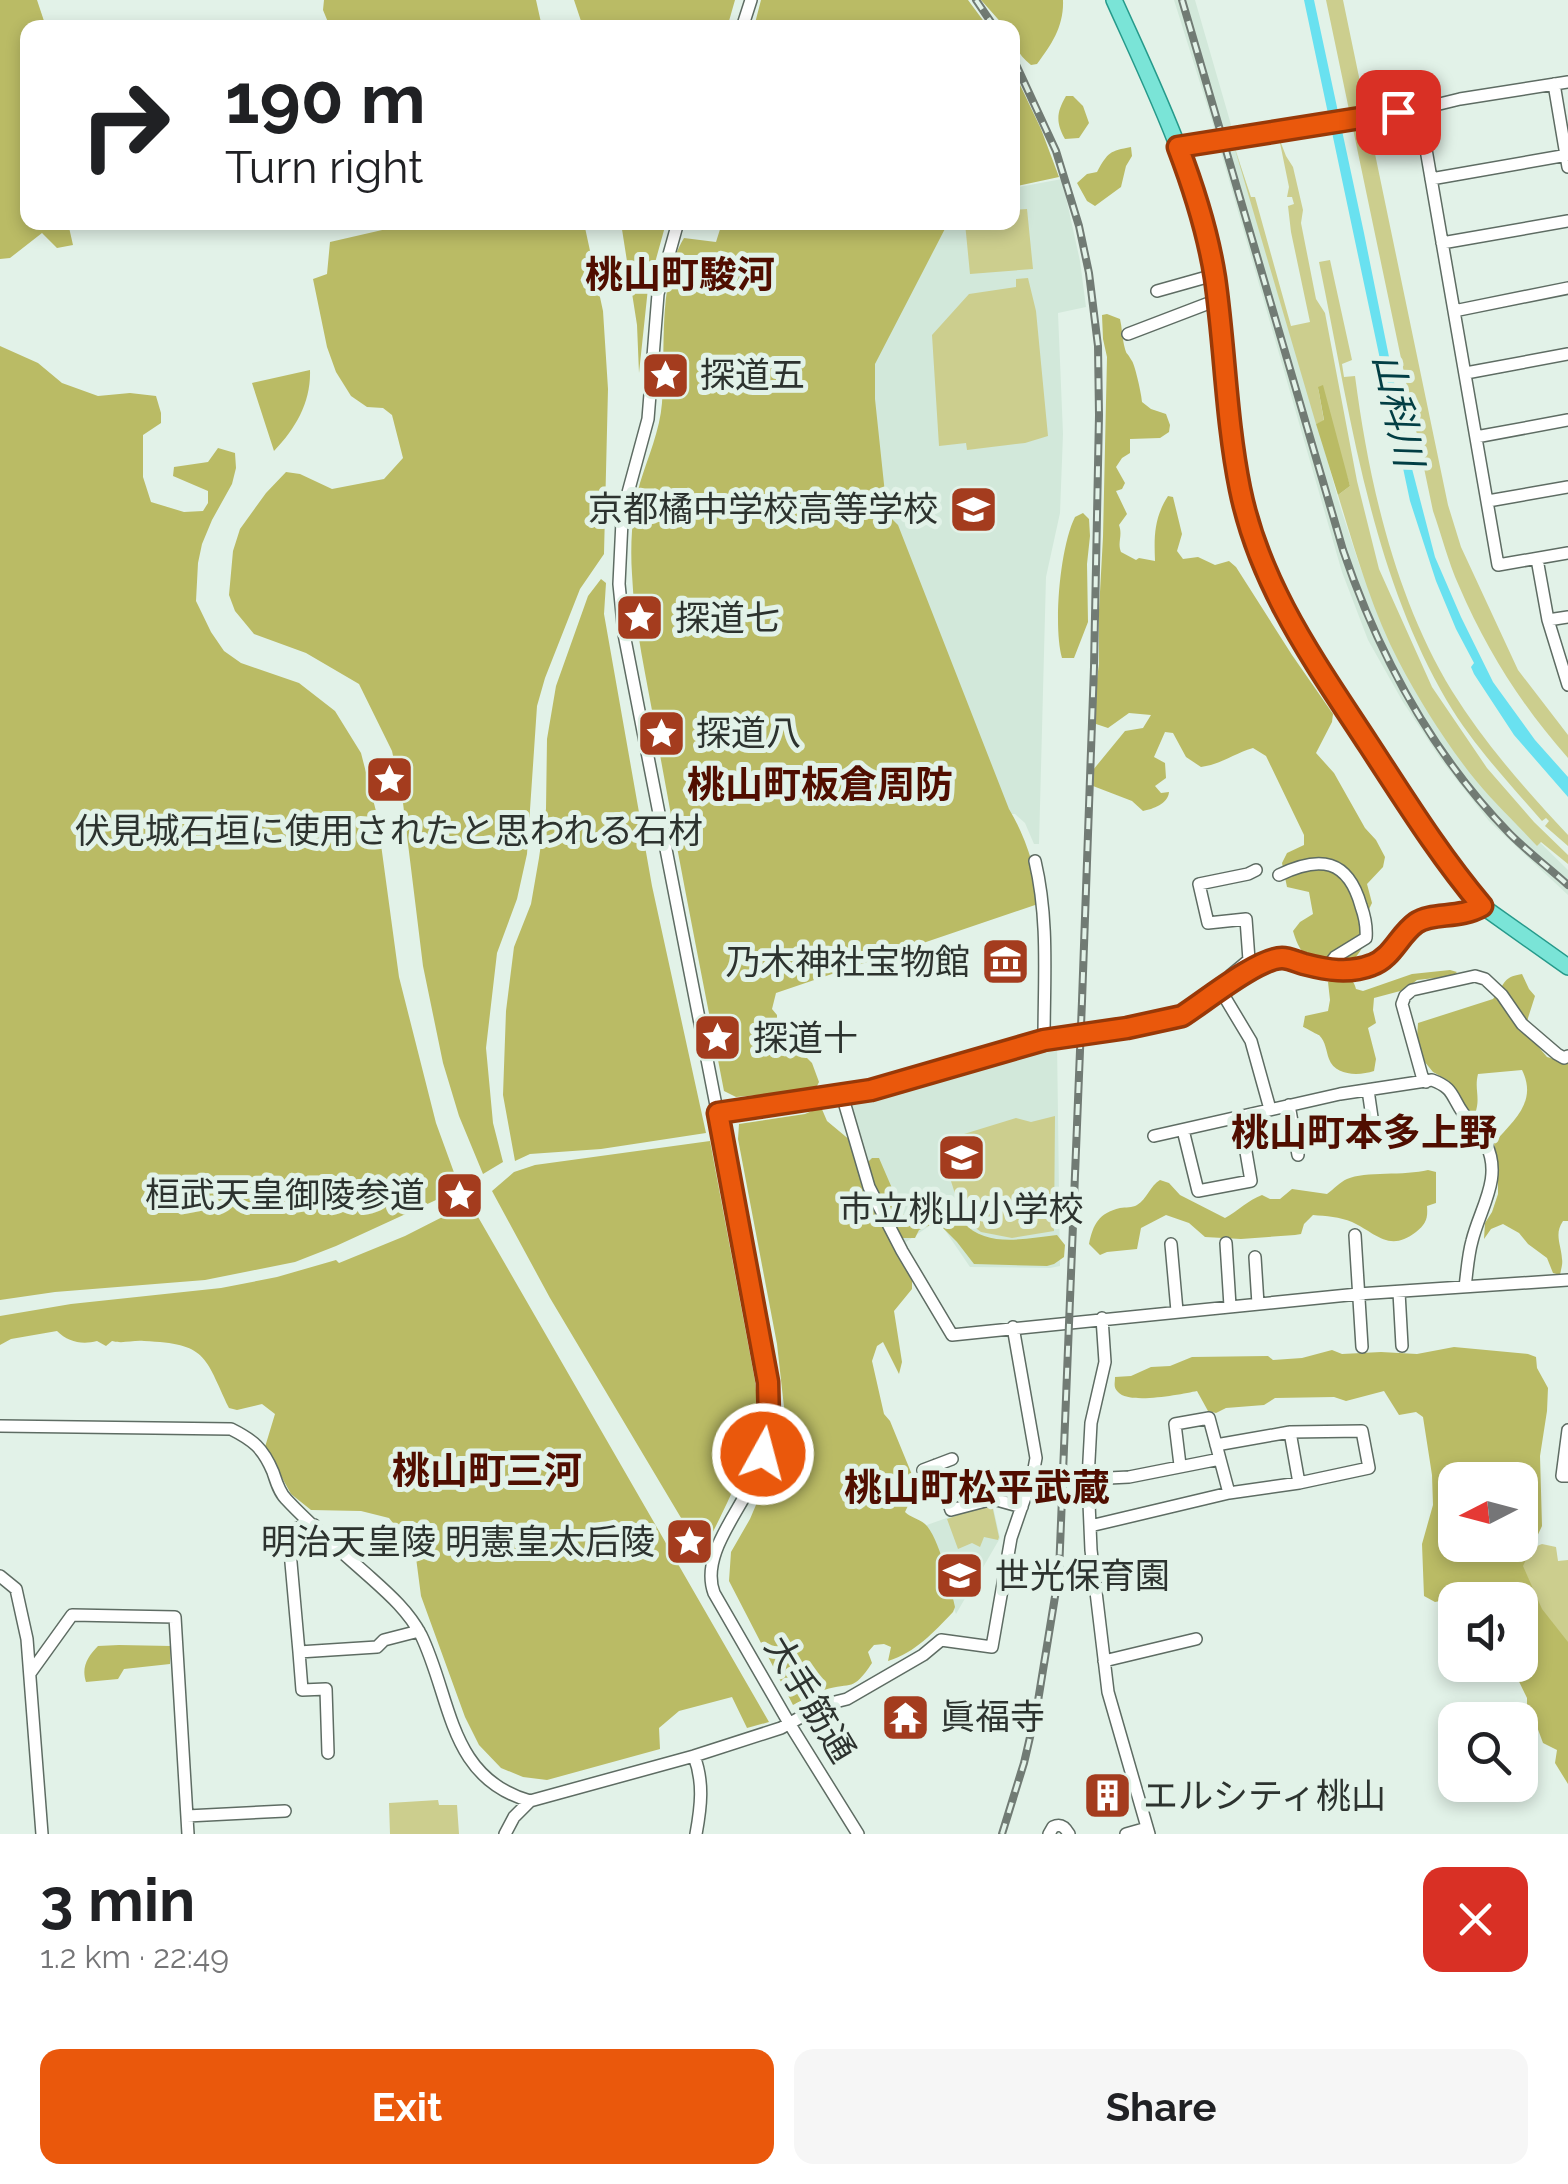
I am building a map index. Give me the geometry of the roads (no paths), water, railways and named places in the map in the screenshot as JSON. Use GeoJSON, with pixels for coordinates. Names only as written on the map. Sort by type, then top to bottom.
{"type":"FeatureCollection","features":[{"type":"Feature","properties":{"kind":"main road"},"geometry":{"type":"LineString","coordinates":[[1114,0],[1178,147],[1203,219],[1214,275],[1238,475],[1249,526],[1267,575],[1291,625],[1430,839],[1482,906],[1568,967]]}},
{"type":"Feature","properties":{"kind":"street"},"geometry":{"type":"LineString","coordinates":[[1178,147],[1419,110],[1460,99],[1568,82]]}},
{"type":"Feature","properties":{"kind":"street"},"geometry":{"type":"LineString","coordinates":[[1431,179],[1567,159],[1554,84]]}},
{"type":"Feature","properties":{"kind":"street"},"geometry":{"type":"LineString","coordinates":[[1419,110],[1498,564],[1568,553]]}},
{"type":"Feature","properties":{"kind":"street"},"geometry":{"type":"LineString","coordinates":[[1442,243],[1568,221]]}},
{"type":"Feature","properties":{"kind":"street"},"geometry":{"type":"LineString","coordinates":[[676,230],[658,294],[648,419],[624,511],[620,584],[624,634],[718,1113],[871,1090],[1049,1039],[1182,1016],[1256,966],[1275,959],[1338,972],[1373,965],[1393,950],[1419,920],[1460,915],[1482,906]]}},
{"type":"Feature","properties":{"kind":"street"},"geometry":{"type":"LineString","coordinates":[[1156,290],[1214,275]]}},
{"type":"Feature","properties":{"kind":"street"},"geometry":{"type":"LineString","coordinates":[[1454,310],[1568,288]]}},
{"type":"Feature","properties":{"kind":"street"},"geometry":{"type":"LineString","coordinates":[[1128,334],[1217,300]]}},
{"type":"Feature","properties":{"kind":"street"},"geometry":{"type":"LineString","coordinates":[[1466,373],[1568,354]]}},
{"type":"Feature","properties":{"kind":"street"},"geometry":{"type":"LineString","coordinates":[[1476,436],[1568,420]]}},
{"type":"Feature","properties":{"kind":"street"},"geometry":{"type":"LineString","coordinates":[[1488,500],[1568,487]]}},
{"type":"Feature","properties":{"kind":"street"},"geometry":{"type":"LineString","coordinates":[[1537,559],[1548,620],[1568,685]]}},
{"type":"Feature","properties":{"kind":"street"},"geometry":{"type":"LineString","coordinates":[[1548,620],[1568,617]]}},
{"type":"Feature","properties":{"kind":"street"},"geometry":{"type":"LineString","coordinates":[[1034,861],[1043,895],[1049,1039]]}},
{"type":"Feature","properties":{"kind":"street"},"geometry":{"type":"LineString","coordinates":[[1279,875],[1296,867],[1320,864],[1336,867],[1356,885],[1367,926],[1366,938],[1335,957],[1325,970]]}},
{"type":"Feature","properties":{"kind":"street"},"geometry":{"type":"LineString","coordinates":[[1236,980],[1231,974],[1250,960],[1246,919],[1208,923],[1199,884],[1256,870]]}},
{"type":"Feature","properties":{"kind":"street"},"geometry":{"type":"LineString","coordinates":[[1426,1082],[1402,1004],[1405,996],[1412,990],[1474,976],[1485,978],[1522,1024],[1557,1054],[1568,1056]]}},
{"type":"Feature","properties":{"kind":"street"},"geometry":{"type":"LineString","coordinates":[[1221,991],[1251,1041],[1270,1109]]}},
{"type":"Feature","properties":{"kind":"street"},"geometry":{"type":"LineString","coordinates":[[1154,1136],[1368,1090],[1432,1080],[1446,1085],[1486,1142],[1492,1161],[1491,1193],[1471,1243],[1465,1287]]}},
{"type":"Feature","properties":{"kind":"street"},"geometry":{"type":"LineString","coordinates":[[1368,1090],[1376,1138]]}},
{"type":"Feature","properties":{"kind":"street"},"geometry":{"type":"LineString","coordinates":[[842,1095],[869,1187],[952,1335],[1358,1294],[1568,1280]]}},
{"type":"Feature","properties":{"kind":"street"},"geometry":{"type":"LineString","coordinates":[[1289,1105],[1298,1155]]}},
{"type":"Feature","properties":{"kind":"street","name":"大手筋通"},"geometry":{"type":"LineString","coordinates":[[718,1113],[754,1300],[769,1408],[767,1435],[753,1480],[712,1558],[710,1576],[714,1593],[858,1834]]}},
{"type":"Feature","properties":{"kind":"street"},"geometry":{"type":"LineString","coordinates":[[1183,1130],[1198,1191],[1251,1181],[1240,1117]]}},
{"type":"Feature","properties":{"kind":"street"},"geometry":{"type":"LineString","coordinates":[[1354,1235],[1362,1347]]}},
{"type":"Feature","properties":{"kind":"street"},"geometry":{"type":"LineString","coordinates":[[1226,1243],[1230,1306]]}},
{"type":"Feature","properties":{"kind":"street"},"geometry":{"type":"LineString","coordinates":[[1171,1244],[1176,1312]]}},
{"type":"Feature","properties":{"kind":"street"},"geometry":{"type":"LineString","coordinates":[[1255,1257],[1258,1304]]}},
{"type":"Feature","properties":{"kind":"street"},"geometry":{"type":"LineString","coordinates":[[1399,1292],[1402,1346]]}},
{"type":"Feature","properties":{"kind":"street"},"geometry":{"type":"LineString","coordinates":[[1102,1318],[1105,1362],[1091,1424],[1090,1526],[1108,1692],[1148,1831],[1126,1834]]}},
{"type":"Feature","properties":{"kind":"street"},"geometry":{"type":"LineString","coordinates":[[504,1834],[530,1800],[782,1728],[823,1705],[847,1699],[923,1655],[941,1640],[992,1647],[1010,1538],[1036,1458],[1013,1327]]}},
{"type":"Feature","properties":{"kind":"street"},"geometry":{"type":"LineString","coordinates":[[1180,1466],[1175,1424],[1209,1418],[1228,1493]]}},
{"type":"Feature","properties":{"kind":"street"},"geometry":{"type":"LineString","coordinates":[[0,1426],[231,1430],[252,1440],[269,1463],[282,1496],[404,1608],[418,1631],[467,1756],[500,1789],[530,1800]]}},
{"type":"Feature","properties":{"kind":"street"},"geometry":{"type":"LineString","coordinates":[[1568,1430],[1562,1476],[1568,1476]]}},
{"type":"Feature","properties":{"kind":"street"},"geometry":{"type":"LineString","coordinates":[[1090,1526],[1228,1493],[1370,1468],[1362,1431],[1290,1432],[1216,1444]]}},
{"type":"Feature","properties":{"kind":"street"},"geometry":{"type":"LineString","coordinates":[[1290,1432],[1299,1483]]}},
{"type":"Feature","properties":{"kind":"street"},"geometry":{"type":"LineString","coordinates":[[923,1470],[952,1459]]}},
{"type":"Feature","properties":{"kind":"street"},"geometry":{"type":"LineString","coordinates":[[1088,1479],[1129,1477],[1220,1459]]}},
{"type":"Feature","properties":{"kind":"street"},"geometry":{"type":"LineString","coordinates":[[936,1466],[951,1510],[992,1498],[1022,1507]]}},
{"type":"Feature","properties":{"kind":"street"},"geometry":{"type":"LineString","coordinates":[[314,1526],[288,1528],[302,1690],[326,1689],[328,1753]]}},
{"type":"Feature","properties":{"kind":"street"},"geometry":{"type":"LineString","coordinates":[[0,1576],[16,1588],[22,1610],[31,1672],[42,1834]]}},
{"type":"Feature","properties":{"kind":"street"},"geometry":{"type":"LineString","coordinates":[[31,1672],[72,1615],[176,1617],[188,1834]]}},
{"type":"Feature","properties":{"kind":"street"},"geometry":{"type":"LineString","coordinates":[[299,1652],[377,1647],[384,1640],[418,1631]]}},
{"type":"Feature","properties":{"kind":"street"},"geometry":{"type":"LineString","coordinates":[[1104,1661],[1196,1639]]}},
{"type":"Feature","properties":{"kind":"street"},"geometry":{"type":"LineString","coordinates":[[694,1756],[702,1802],[696,1834]]}},
{"type":"Feature","properties":{"kind":"street"},"geometry":{"type":"LineString","coordinates":[[187,1816],[284,1811]]}},
{"type":"Feature","properties":{"kind":"street"},"geometry":{"type":"LineString","coordinates":[[1049,1834],[1056,1825],[1064,1827],[1068,1834]]}},
{"type":"Feature","properties":{"kind":"water","name":"山科川"},"geometry":{"type":"Polygon","coordinates":[[[1304,0],[1314,0],[1410,461],[1435,557],[1493,682],[1568,777],[1568,797],[1514,735],[1474,674],[1474,663],[1436,581],[1410,501],[1304,0]]]}},
{"type":"Feature","properties":{"kind":"railway"},"geometry":{"type":"LineString","coordinates":[[976,0],[990,20]]}},
{"type":"Feature","properties":{"kind":"railway"},"geometry":{"type":"LineString","coordinates":[[1182,0],[1343,550],[1373,628],[1410,701],[1456,770],[1510,834],[1568,885]]}},
{"type":"Feature","properties":{"kind":"railway"},"geometry":{"type":"LineString","coordinates":[[1002,1834],[1037,1707],[1059,1572],[1094,667],[1099,415],[1098,346],[1079,226],[1056,151],[1020,73]]}},
{"type":"Feature","properties":{"kind":"place","name":"探道五"},"geometry":{"type":"Point","coordinates":[665,375]}},
{"type":"Feature","properties":{"kind":"place","name":"京都橘中学校高等学校"},"geometry":{"type":"Point","coordinates":[973,509]}},
{"type":"Feature","properties":{"kind":"place","name":"探道七"},"geometry":{"type":"Point","coordinates":[640,618]}},
{"type":"Feature","properties":{"kind":"place","name":"探道八"},"geometry":{"type":"Point","coordinates":[661,733]}},
{"type":"Feature","properties":{"kind":"place","name":"伏見城石垣に使用されたと思われる石材"},"geometry":{"type":"Point","coordinates":[389,779]}},
{"type":"Feature","properties":{"kind":"place","name":"乃木神社宝物館"},"geometry":{"type":"Point","coordinates":[1005,962]}},
{"type":"Feature","properties":{"kind":"place","name":"探道十"},"geometry":{"type":"Point","coordinates":[718,1038]}},
{"type":"Feature","properties":{"kind":"place","name":"市立桃山小学校"},"geometry":{"type":"Point","coordinates":[961,1157]}},
{"type":"Feature","properties":{"kind":"place","name":"桓武天皇御陵参道"},"geometry":{"type":"Point","coordinates":[460,1195]}},
{"type":"Feature","properties":{"kind":"place","name":"明治天皇陵 明憲皇太后陵"},"geometry":{"type":"Point","coordinates":[690,1542]}},
{"type":"Feature","properties":{"kind":"place","name":"世光保育園"},"geometry":{"type":"Point","coordinates":[960,1576]}},
{"type":"Feature","properties":{"kind":"place","name":"眞福寺"},"geometry":{"type":"Point","coordinates":[905,1717]}},
{"type":"Feature","properties":{"kind":"place","name":"エルシティ桃山"},"geometry":{"type":"Point","coordinates":[1108,1796]}},
{"type":"Feature","properties":{"kind":"district","name":"桃山町駿河"},"geometry":{"type":"Point","coordinates":[680,275]}},
{"type":"Feature","properties":{"kind":"district","name":"桃山町板倉周防"},"geometry":{"type":"Point","coordinates":[820,785]}},
{"type":"Feature","properties":{"kind":"district","name":"桃山町本多上野"},"geometry":{"type":"Point","coordinates":[1364,1133]}},
{"type":"Feature","properties":{"kind":"district","name":"桃山町三河"},"geometry":{"type":"Point","coordinates":[487,1471]}},
{"type":"Feature","properties":{"kind":"district","name":"桃山町松平武蔵"},"geometry":{"type":"Point","coordinates":[977,1488]}}]}
